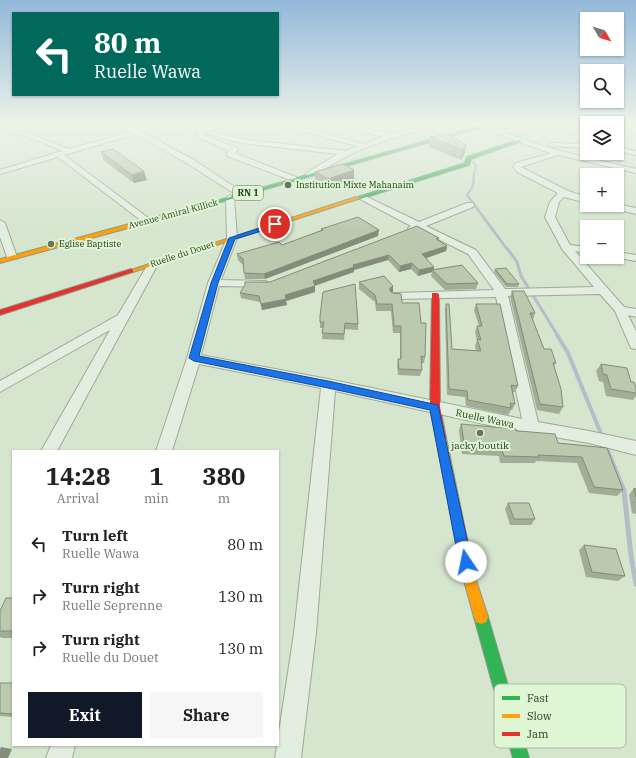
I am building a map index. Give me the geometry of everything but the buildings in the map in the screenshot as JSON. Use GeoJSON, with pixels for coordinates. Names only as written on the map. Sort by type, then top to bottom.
{"type":"FeatureCollection","features":[{"type":"Feature","properties":{"kind":"street"},"geometry":{"type":"LineString","coordinates":[[0,172],[41,159]]}},
{"type":"Feature","properties":{"kind":"street"},"geometry":{"type":"LineString","coordinates":[[65,159],[146,220]]}},
{"type":"Feature","properties":{"kind":"street"},"geometry":{"type":"LineString","coordinates":[[187,159],[243,195]]}},
{"type":"Feature","properties":{"kind":"street"},"geometry":{"type":"LineString","coordinates":[[244,159],[293,179]]}},
{"type":"Feature","properties":{"kind":"street"},"geometry":{"type":"LineString","coordinates":[[309,174],[332,159]]}},
{"type":"Feature","properties":{"kind":"street","name":"Avenue Amiral Killick"},"geometry":{"type":"LineString","coordinates":[[12,257],[243,195],[309,174],[362,159]]}},
{"type":"Feature","properties":{"kind":"street","name":"Ruelle du Douet"},"geometry":{"type":"LineString","coordinates":[[0,313],[467,164],[469,159]]}},
{"type":"Feature","properties":{"kind":"street"},"geometry":{"type":"LineString","coordinates":[[537,159],[517,167],[520,170],[565,193],[580,198]]}},
{"type":"Feature","properties":{"kind":"street"},"geometry":{"type":"LineString","coordinates":[[586,159],[636,171]]}},
{"type":"Feature","properties":{"kind":"street"},"geometry":{"type":"LineString","coordinates":[[565,193],[559,195],[554,202],[550,217],[566,247],[620,310],[636,345]]}},
{"type":"Feature","properties":{"kind":"street"},"geometry":{"type":"LineString","coordinates":[[164,450],[194,358],[214,283],[232,238],[230,198]]}},
{"type":"Feature","properties":{"kind":"street"},"geometry":{"type":"LineString","coordinates":[[362,198],[472,252],[501,292],[532,428]]}},
{"type":"Feature","properties":{"kind":"street"},"geometry":{"type":"LineString","coordinates":[[402,232],[470,205]]}},
{"type":"Feature","properties":{"kind":"street"},"geometry":{"type":"LineString","coordinates":[[624,208],[636,211]]}},
{"type":"Feature","properties":{"kind":"street"},"geometry":{"type":"LineString","coordinates":[[0,223],[12,257]]}},
{"type":"Feature","properties":{"kind":"street"},"geometry":{"type":"LineString","coordinates":[[566,247],[580,249]]}},
{"type":"Feature","properties":{"kind":"street"},"geometry":{"type":"LineString","coordinates":[[624,256],[636,258]]}},
{"type":"Feature","properties":{"kind":"street","name":"RN 1"},"geometry":{"type":"LineString","coordinates":[[0,261],[12,257]]}},
{"type":"Feature","properties":{"kind":"street"},"geometry":{"type":"LineString","coordinates":[[50,450],[153,264]]}},
{"type":"Feature","properties":{"kind":"street"},"geometry":{"type":"LineString","coordinates":[[214,283],[266,284],[273,282]]}},
{"type":"Feature","properties":{"kind":"street"},"geometry":{"type":"LineString","coordinates":[[396,296],[501,292],[543,293],[604,290]]}},
{"type":"Feature","properties":{"kind":"street"},"geometry":{"type":"LineString","coordinates":[[435,294],[435,407],[469,577],[500,684]]}},
{"type":"Feature","properties":{"kind":"street"},"geometry":{"type":"LineString","coordinates":[[620,310],[636,313]]}},
{"type":"Feature","properties":{"kind":"street"},"geometry":{"type":"LineString","coordinates":[[0,387],[122,318]]}},
{"type":"Feature","properties":{"kind":"street","name":"Ruelle Wawa"},"geometry":{"type":"LineString","coordinates":[[194,358],[328,384],[532,428],[589,437],[633,447]]}},
{"type":"Feature","properties":{"kind":"street"},"geometry":{"type":"LineString","coordinates":[[288,758],[305,633],[328,384]]}},
{"type":"Feature","properties":{"kind":"street"},"geometry":{"type":"LineString","coordinates":[[59,758],[63,746]]}},
{"type":"Feature","properties":{"kind":"street"},"geometry":{"type":"LineString","coordinates":[[518,748],[521,758]]}},
{"type":"Feature","properties":{"kind":"waterway"},"geometry":{"type":"LineString","coordinates":[[470,160],[476,165],[473,180]]}},
{"type":"Feature","properties":{"kind":"waterway"},"geometry":{"type":"LineString","coordinates":[[474,179],[472,188],[467,195],[507,249]]}},
{"type":"Feature","properties":{"kind":"waterway"},"geometry":{"type":"LineString","coordinates":[[507,248],[517,262],[521,276],[558,336]]}},
{"type":"Feature","properties":{"kind":"waterway"},"geometry":{"type":"LineString","coordinates":[[557,335],[568,353],[606,446]]}},
{"type":"Feature","properties":{"kind":"waterway"},"geometry":{"type":"LineString","coordinates":[[605,445],[624,491],[631,556],[636,584]]}},
{"type":"Feature","properties":{"kind":"traffic: fast"},"geometry":{"type":"LineString","coordinates":[[170,215],[366,159]]}},
{"type":"Feature","properties":{"kind":"traffic: fast"},"geometry":{"type":"LineString","coordinates":[[358,198],[467,164],[469,159]]}},
{"type":"Feature","properties":{"kind":"traffic: fast"},"geometry":{"type":"LineString","coordinates":[[481,617],[500,684]]}},
{"type":"Feature","properties":{"kind":"traffic: fast"},"geometry":{"type":"LineString","coordinates":[[518,748],[521,758]]}},
{"type":"Feature","properties":{"kind":"traffic: slow"},"geometry":{"type":"LineString","coordinates":[[131,271],[358,198]]}},
{"type":"Feature","properties":{"kind":"traffic: slow"},"geometry":{"type":"LineString","coordinates":[[0,261],[170,215]]}},
{"type":"Feature","properties":{"kind":"traffic: slow"},"geometry":{"type":"LineString","coordinates":[[441,438],[469,577],[481,617]]}},
{"type":"Feature","properties":{"kind":"traffic: jam"},"geometry":{"type":"LineString","coordinates":[[0,313],[131,271]]}},
{"type":"Feature","properties":{"kind":"traffic: jam"},"geometry":{"type":"LineString","coordinates":[[435,295],[435,407],[441,438]]}},
{"type":"Feature","properties":{"kind":"place","name":"Institution Mixte Mahanaim"},"geometry":{"type":"Point","coordinates":[288,185]}},
{"type":"Feature","properties":{"kind":"place","name":"Eglise Baptiste"},"geometry":{"type":"Point","coordinates":[51,244]}},
{"type":"Feature","properties":{"kind":"place","name":"jacky boutik"},"geometry":{"type":"Point","coordinates":[480,433]}},
{"type":"Feature","properties":{"kind":"route"},"geometry":{"type":"LineString","coordinates":[[275,224],[232,238],[214,283],[194,358],[328,384],[435,407],[466,562]]}}]}
